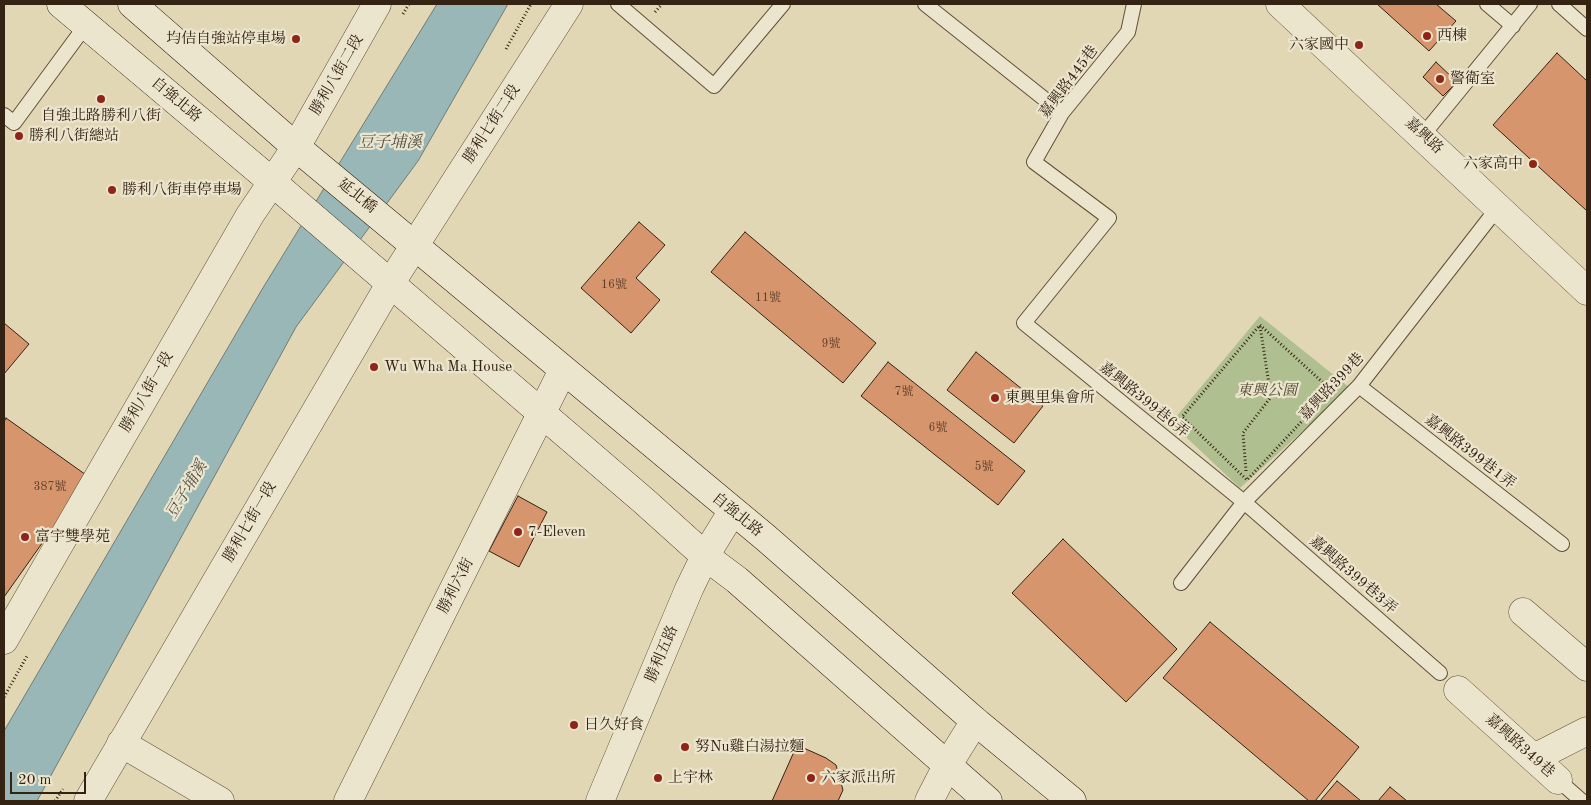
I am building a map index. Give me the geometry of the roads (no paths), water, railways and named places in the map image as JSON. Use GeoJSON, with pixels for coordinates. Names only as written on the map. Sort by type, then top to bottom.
{"type":"FeatureCollection","features":[{"type":"Feature","properties":{"kind":"street","name":"自強北路"},"geometry":{"type":"LineString","coordinates":[[61,4],[281,189]]}},
{"type":"Feature","properties":{"kind":"street"},"geometry":{"type":"LineString","coordinates":[[132,4],[305,154]]}},
{"type":"Feature","properties":{"kind":"street","name":"勝利八街二段"},"geometry":{"type":"LineString","coordinates":[[305,154],[378,4]]}},
{"type":"Feature","properties":{"kind":"street","name":"勝利七街二段"},"geometry":{"type":"LineString","coordinates":[[408,238],[569,4]]}},
{"type":"Feature","properties":{"kind":"street","name":"嘉興路"},"geometry":{"type":"LineString","coordinates":[[1280,4],[1499,206],[1587,291]]}},
{"type":"Feature","properties":{"kind":"street","name":"勝利八街一段"},"geometry":{"type":"LineString","coordinates":[[4,640],[281,189],[305,154]]}},
{"type":"Feature","properties":{"kind":"street","name":"延北橋"},"geometry":{"type":"LineString","coordinates":[[305,154],[408,238]]}},
{"type":"Feature","properties":{"kind":"street"},"geometry":{"type":"LineString","coordinates":[[281,189],[644,501],[705,556],[737,580],[988,801]]}},
{"type":"Feature","properties":{"kind":"street","name":"自強北路"},"geometry":{"type":"LineString","coordinates":[[408,238],[732,512],[766,538],[975,721],[1072,801]]}},
{"type":"Feature","properties":{"kind":"street","name":"勝利七街一段"},"geometry":{"type":"LineString","coordinates":[[88,801],[382,276],[408,238]]}},
{"type":"Feature","properties":{"kind":"street","name":"勝利六街"},"geometry":{"type":"LineString","coordinates":[[348,801],[563,370]]}},
{"type":"Feature","properties":{"kind":"street","name":"勝利五路"},"geometry":{"type":"LineString","coordinates":[[600,801],[689,589],[705,556],[732,512]]}},
{"type":"Feature","properties":{"kind":"street"},"geometry":{"type":"LineString","coordinates":[[1523,612],[1587,667]]}},
{"type":"Feature","properties":{"kind":"street","name":"嘉興路349巷"},"geometry":{"type":"LineString","coordinates":[[1449,682],[1558,780]]}},
{"type":"Feature","properties":{"kind":"street"},"geometry":{"type":"LineString","coordinates":[[929,801],[947,766],[975,721]]}},
{"type":"Feature","properties":{"kind":"street"},"geometry":{"type":"LineString","coordinates":[[1534,758],[1587,731]]}},
{"type":"Feature","properties":{"kind":"street"},"geometry":{"type":"LineString","coordinates":[[121,743],[220,801]]}},
{"type":"Feature","properties":{"kind":"lane"},"geometry":{"type":"LineString","coordinates":[[618,4],[714,86],[783,4]]}},
{"type":"Feature","properties":{"kind":"lane"},"geometry":{"type":"LineString","coordinates":[[925,4],[1062,113]]}},
{"type":"Feature","properties":{"kind":"lane","name":"嘉興路445巷"},"geometry":{"type":"LineString","coordinates":[[1024,323],[1109,218],[1034,162],[1062,113],[1128,32],[1134,4]]}},
{"type":"Feature","properties":{"kind":"lane"},"geometry":{"type":"LineString","coordinates":[[1488,4],[1512,26]]}},
{"type":"Feature","properties":{"kind":"lane"},"geometry":{"type":"LineString","coordinates":[[1423,135],[1530,4]]}},
{"type":"Feature","properties":{"kind":"lane"},"geometry":{"type":"LineString","coordinates":[[1559,4],[1587,29]]}},
{"type":"Feature","properties":{"kind":"lane"},"geometry":{"type":"LineString","coordinates":[[4,115],[14,123],[86,25]]}},
{"type":"Feature","properties":{"kind":"lane","name":"嘉興路399巷"},"geometry":{"type":"LineString","coordinates":[[1181,583],[1244,502],[1359,386],[1499,206]]}},
{"type":"Feature","properties":{"kind":"lane","name":"嘉興路399巷6弄"},"geometry":{"type":"LineString","coordinates":[[1024,323],[1244,502]]}},
{"type":"Feature","properties":{"kind":"lane","name":"嘉興路399巷1弄"},"geometry":{"type":"LineString","coordinates":[[1359,386],[1562,544]]}},
{"type":"Feature","properties":{"kind":"lane","name":"嘉興路399巷3弄"},"geometry":{"type":"LineString","coordinates":[[1244,502],[1449,682]]}},
{"type":"Feature","properties":{"kind":"lane","name":"嘉興路349巷"},"geometry":{"type":"LineString","coordinates":[[1558,780],[1582,801]]}},
{"type":"Feature","properties":{"kind":"water","name":"豆子埔溪"},"geometry":{"type":"Polygon","coordinates":[[[437,4],[508,4],[418,161],[296,327],[37,801],[4,801],[4,731],[261,291],[437,4]]]}},
{"type":"Feature","properties":{"kind":"place","name":"西棟"},"geometry":{"type":"Point","coordinates":[1427,36]}},
{"type":"Feature","properties":{"kind":"place","name":"均佶自強站停車場"},"geometry":{"type":"Point","coordinates":[296,39]}},
{"type":"Feature","properties":{"kind":"place","name":"六家國中"},"geometry":{"type":"Point","coordinates":[1359,45]}},
{"type":"Feature","properties":{"kind":"place","name":"警衛室"},"geometry":{"type":"Point","coordinates":[1440,79]}},
{"type":"Feature","properties":{"kind":"place","name":"自強北路勝利八街"},"geometry":{"type":"Point","coordinates":[101,99]}},
{"type":"Feature","properties":{"kind":"place","name":"勝利八街總站"},"geometry":{"type":"Point","coordinates":[19,136]}},
{"type":"Feature","properties":{"kind":"place","name":"六家高中"},"geometry":{"type":"Point","coordinates":[1533,164]}},
{"type":"Feature","properties":{"kind":"place","name":"勝利八街車停車場"},"geometry":{"type":"Point","coordinates":[112,190]}},
{"type":"Feature","properties":{"kind":"place","name":"Wu Wha Ma House"},"geometry":{"type":"Point","coordinates":[374,367]}},
{"type":"Feature","properties":{"kind":"place","name":"東興里集會所"},"geometry":{"type":"Point","coordinates":[995,398]}},
{"type":"Feature","properties":{"kind":"place","name":"7-Eleven"},"geometry":{"type":"Point","coordinates":[518,532]}},
{"type":"Feature","properties":{"kind":"place","name":"富宇雙學苑"},"geometry":{"type":"Point","coordinates":[25,537]}},
{"type":"Feature","properties":{"kind":"place","name":"日久好食"},"geometry":{"type":"Point","coordinates":[574,725]}},
{"type":"Feature","properties":{"kind":"place","name":"努Nu雞白湯拉麵"},"geometry":{"type":"Point","coordinates":[685,747]}},
{"type":"Feature","properties":{"kind":"place","name":"上宇林"},"geometry":{"type":"Point","coordinates":[658,778]}},
{"type":"Feature","properties":{"kind":"place","name":"六家派出所"},"geometry":{"type":"Point","coordinates":[811,778]}},
{"type":"Feature","properties":{"kind":"park label","name":"東興公園"},"geometry":{"type":"Point","coordinates":[1267,391]}}]}
